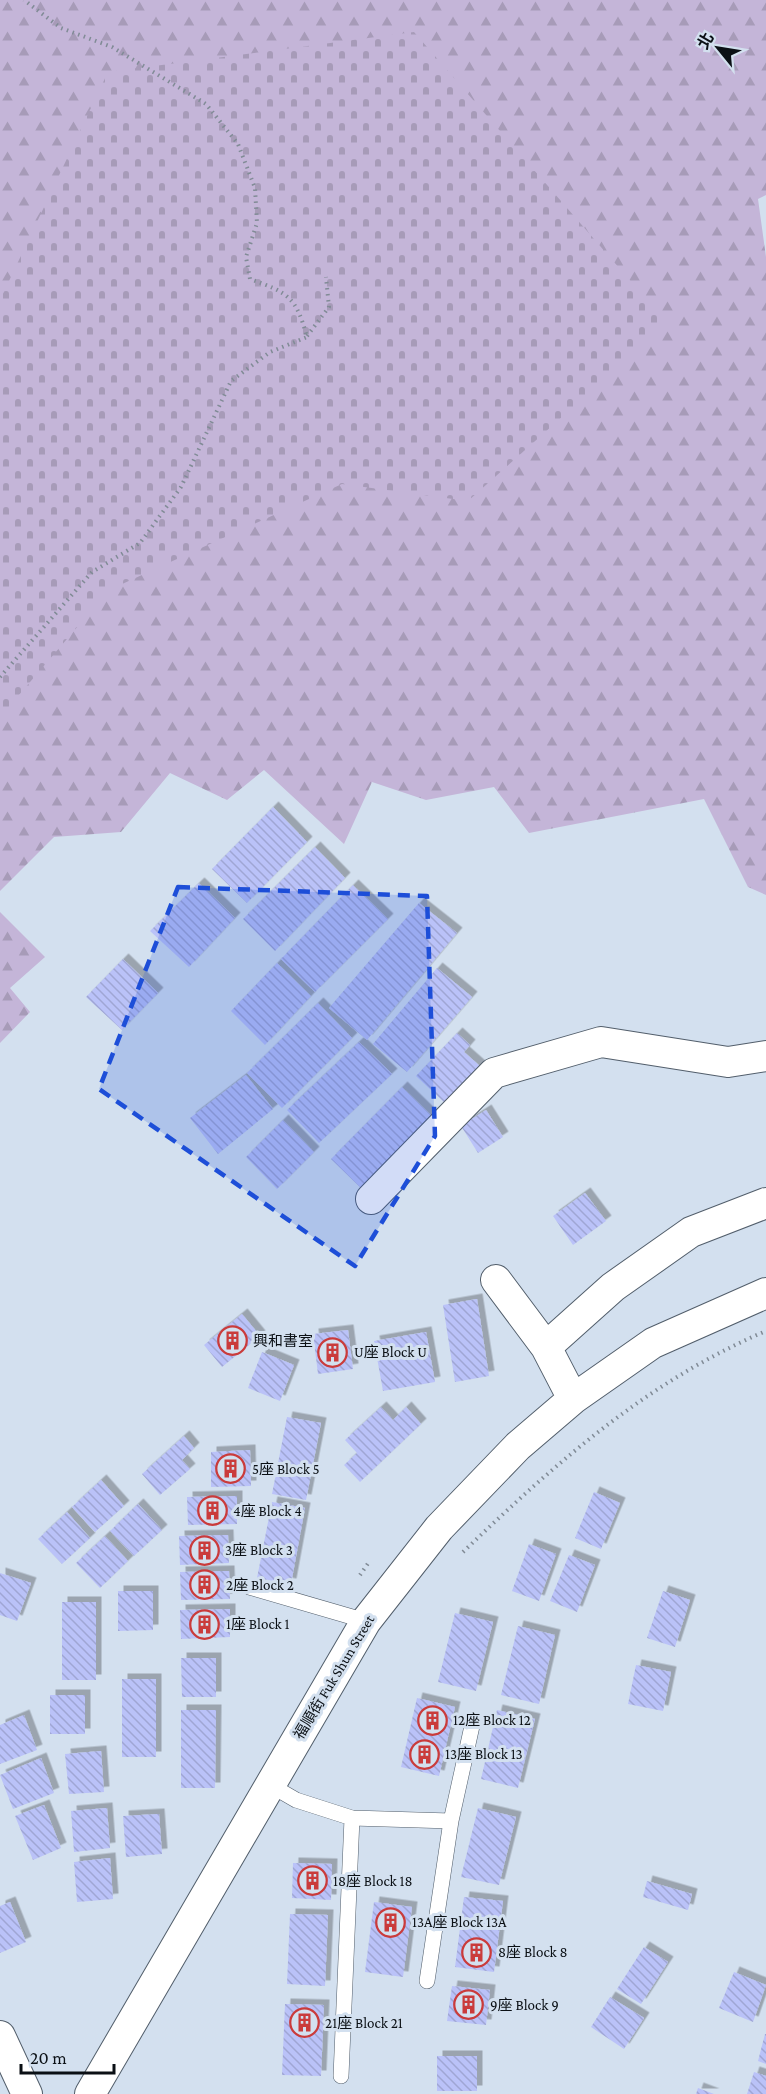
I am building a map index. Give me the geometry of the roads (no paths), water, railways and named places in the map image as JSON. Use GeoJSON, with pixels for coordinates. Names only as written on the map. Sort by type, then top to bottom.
{"type":"FeatureCollection","features":[{"type":"Feature","properties":{"kind":"street"},"geometry":{"type":"LineString","coordinates":[[371,1199],[494,1073],[601,1042],[728,1062],[766,1056]]}},
{"type":"Feature","properties":{"kind":"street"},"geometry":{"type":"LineString","coordinates":[[546,1347],[613,1287],[691,1232],[766,1203]]}},
{"type":"Feature","properties":{"kind":"street"},"geometry":{"type":"LineString","coordinates":[[496,1280],[546,1347],[573,1399]]}},
{"type":"Feature","properties":{"kind":"street","name":"福順街 Fuk Shun Street"},"geometry":{"type":"LineString","coordinates":[[90,2094],[366,1620],[439,1528],[518,1446],[573,1399],[653,1343],[766,1293]]}},
{"type":"Feature","properties":{"kind":"street"},"geometry":{"type":"LineString","coordinates":[[0,2037],[27,2094]]}},
{"type":"Feature","properties":{"kind":"lane"},"geometry":{"type":"LineString","coordinates":[[249,1587],[366,1620]]}},
{"type":"Feature","properties":{"kind":"lane"},"geometry":{"type":"LineString","coordinates":[[427,1981],[451,1821],[472,1726]]}},
{"type":"Feature","properties":{"kind":"lane"},"geometry":{"type":"LineString","coordinates":[[270,1785],[296,1800],[352,1818],[451,1821]]}},
{"type":"Feature","properties":{"kind":"lane"},"geometry":{"type":"LineString","coordinates":[[341,2076],[352,1818]]}},
{"type":"Feature","properties":{"kind":"place","name":"興和書室"},"geometry":{"type":"Point","coordinates":[232,1341]}},
{"type":"Feature","properties":{"kind":"place","name":"U座 Block U"},"geometry":{"type":"Point","coordinates":[333,1352]}},
{"type":"Feature","properties":{"kind":"place","name":"5座 Block 5"},"geometry":{"type":"Point","coordinates":[231,1469]}},
{"type":"Feature","properties":{"kind":"place","name":"4座 Block 4"},"geometry":{"type":"Point","coordinates":[212,1511]}},
{"type":"Feature","properties":{"kind":"place","name":"3座 Block 3"},"geometry":{"type":"Point","coordinates":[204,1550]}},
{"type":"Feature","properties":{"kind":"place","name":"2座 Block 2"},"geometry":{"type":"Point","coordinates":[205,1585]}},
{"type":"Feature","properties":{"kind":"place","name":"1座 Block 1"},"geometry":{"type":"Point","coordinates":[205,1624]}},
{"type":"Feature","properties":{"kind":"place","name":"12座 Block 12"},"geometry":{"type":"Point","coordinates":[432,1720]}},
{"type":"Feature","properties":{"kind":"place","name":"13座 Block 13"},"geometry":{"type":"Point","coordinates":[424,1754]}},
{"type":"Feature","properties":{"kind":"place","name":"18座 Block 18"},"geometry":{"type":"Point","coordinates":[312,1881]}},
{"type":"Feature","properties":{"kind":"place","name":"13A座 Block 13A"},"geometry":{"type":"Point","coordinates":[391,1922]}},
{"type":"Feature","properties":{"kind":"place","name":"8座 Block 8"},"geometry":{"type":"Point","coordinates":[477,1952]}},
{"type":"Feature","properties":{"kind":"place","name":"9座 Block 9"},"geometry":{"type":"Point","coordinates":[469,2005]}},
{"type":"Feature","properties":{"kind":"place","name":"21座 Block 21"},"geometry":{"type":"Point","coordinates":[304,2023]}}]}
